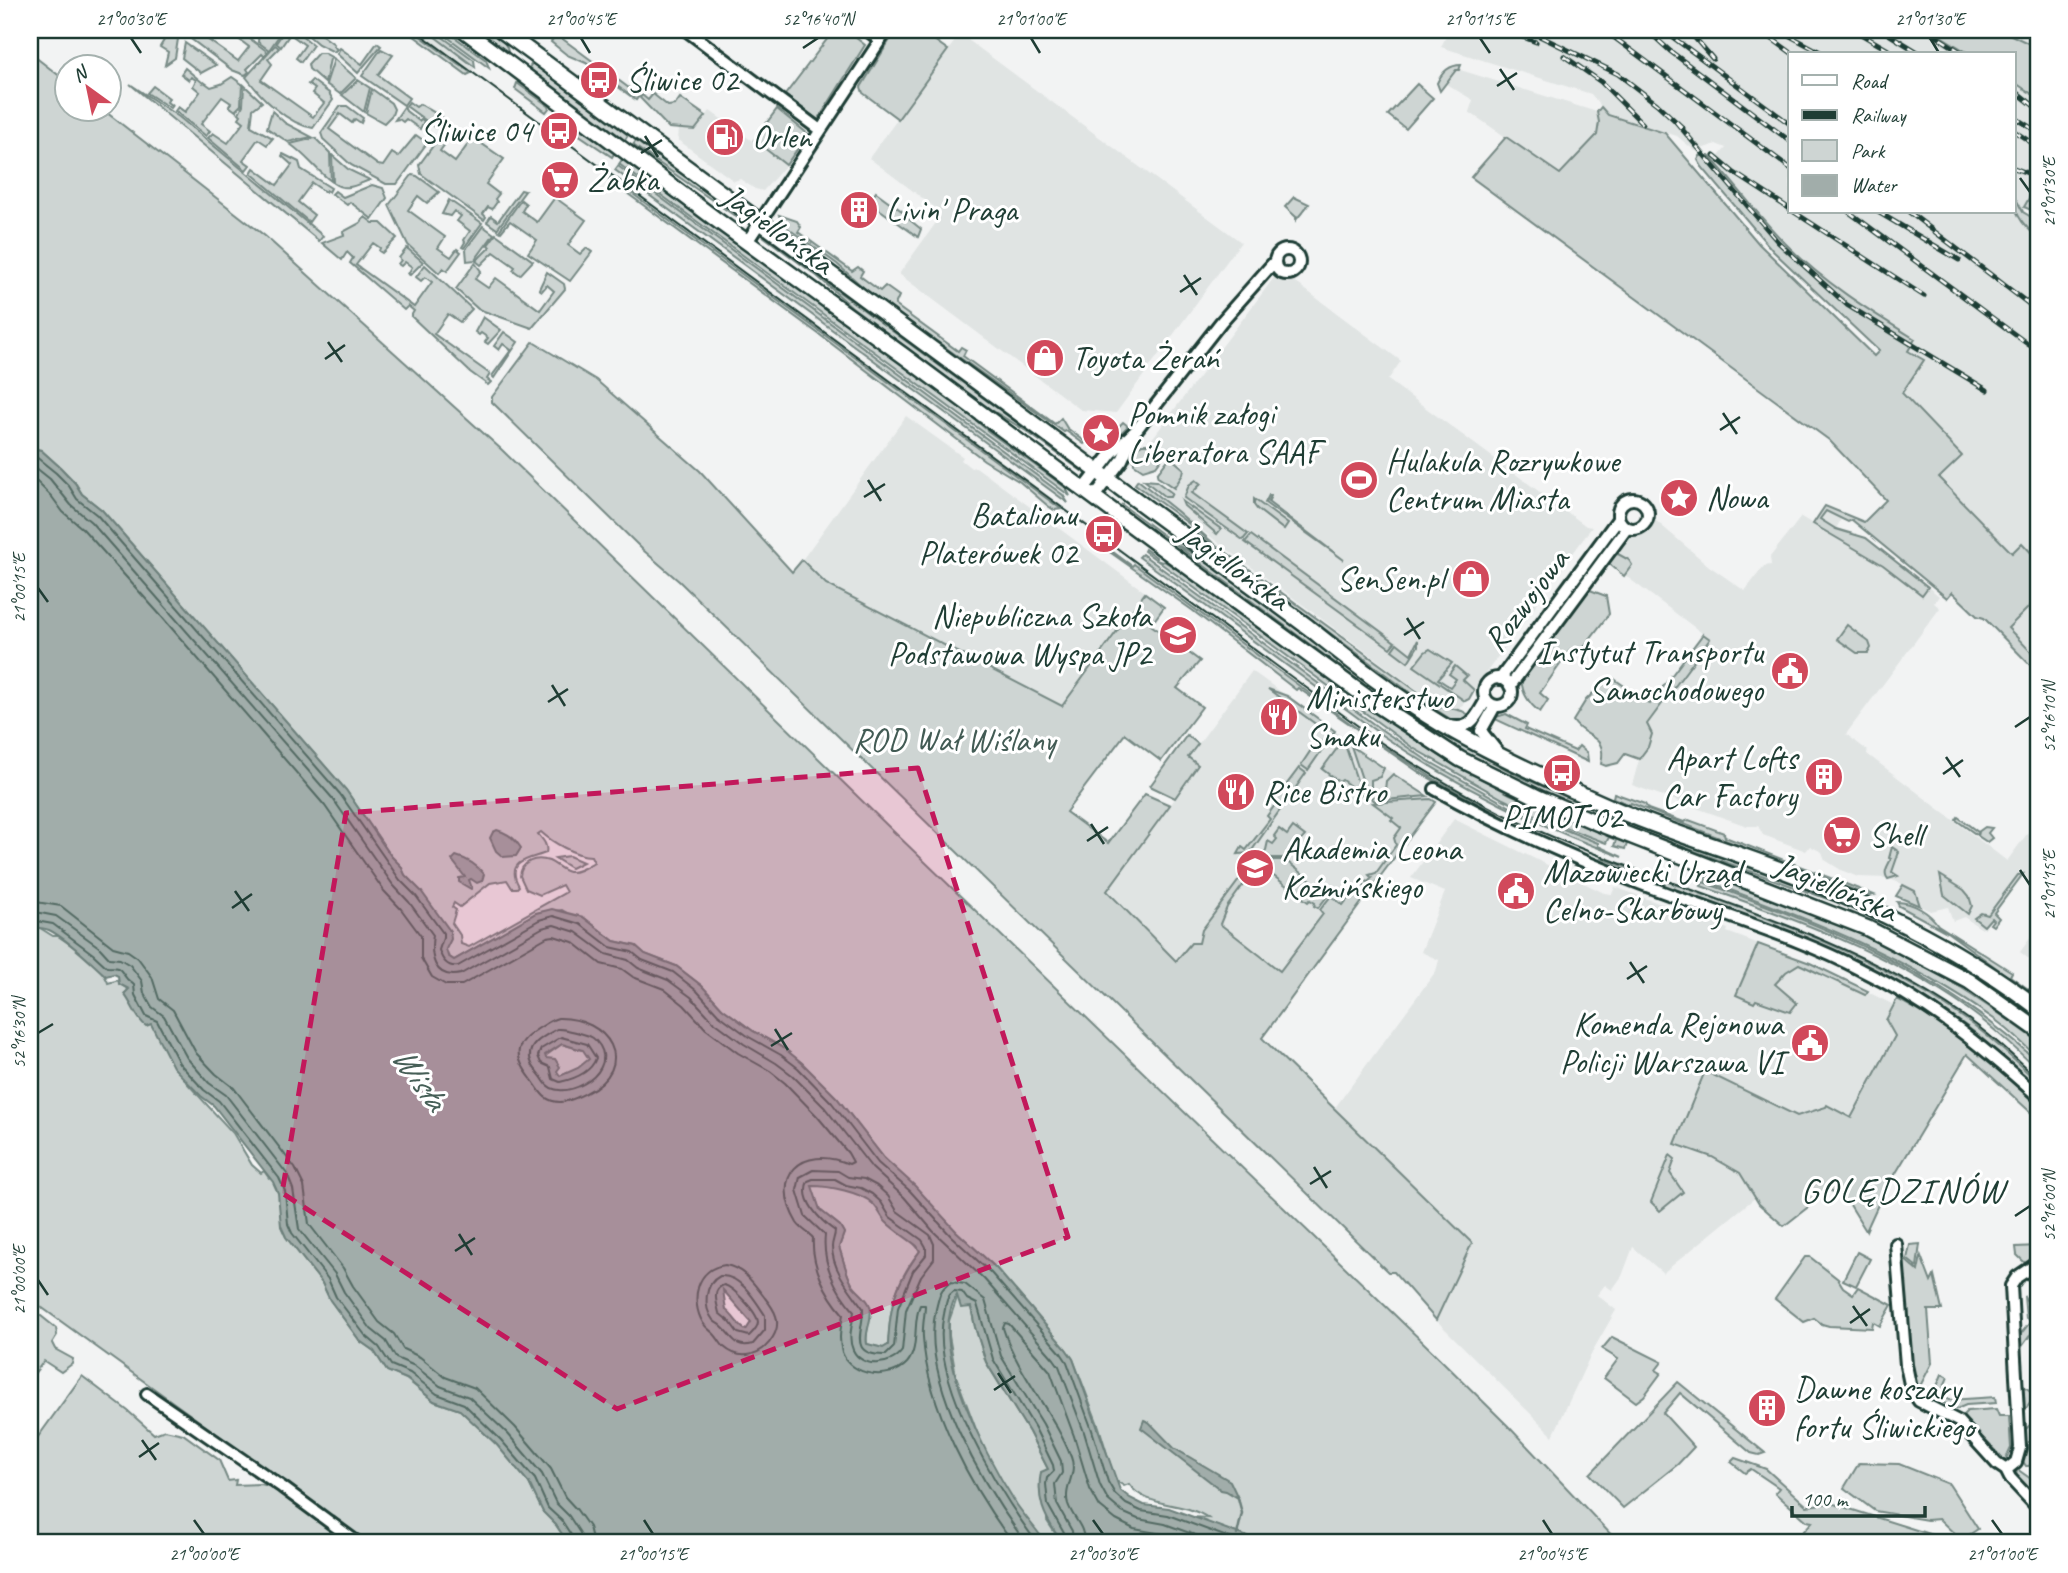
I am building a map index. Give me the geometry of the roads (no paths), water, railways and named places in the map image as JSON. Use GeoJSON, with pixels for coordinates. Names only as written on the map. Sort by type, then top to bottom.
{"type":"FeatureCollection","features":[{"type":"Feature","properties":{"kind":"main road","name":"Jagiellońska"},"geometry":{"type":"LineString","coordinates":[[464,30],[747,242],[1376,704],[1460,759],[1539,798],[1600,824],[1867,928],[1950,970],[2038,1030]]}},
{"type":"Feature","properties":{"kind":"main road","name":"Jagiellońska"},"geometry":{"type":"LineString","coordinates":[[501,30],[1388,689],[1440,723],[1501,756],[1616,809],[1796,876],[1877,911],[1949,948],[2038,1008]]}},
{"type":"Feature","properties":{"kind":"street"},"geometry":{"type":"LineString","coordinates":[[686,30],[820,130]]}},
{"type":"Feature","properties":{"kind":"street"},"geometry":{"type":"LineString","coordinates":[[867,30],[880,40]]}},
{"type":"Feature","properties":{"kind":"street"},"geometry":{"type":"LineString","coordinates":[[747,242],[887,30]]}},
{"type":"Feature","properties":{"kind":"street"},"geometry":{"type":"LineString","coordinates":[[1089,493],[1102,475],[1125,454],[1137,429],[1221,322],[1275,261]]}},
{"type":"Feature","properties":{"kind":"street"},"geometry":{"type":"LineString","coordinates":[[1634,499],[1645,504],[1648,512],[1646,521],[1640,527],[1627,528],[1618,519],[1618,510],[1626,500],[1634,499]]}},
{"type":"Feature","properties":{"kind":"street","name":"Rozwojowa"},"geometry":{"type":"LineString","coordinates":[[1500,679],[1618,519]]}},
{"type":"Feature","properties":{"kind":"street","name":"Rozwojowa"},"geometry":{"type":"LineString","coordinates":[[1510,686],[1500,679],[1492,680],[1486,685],[1484,692],[1491,703],[1503,705],[1510,699],[1510,686],[1627,528]]}},
{"type":"Feature","properties":{"kind":"street","name":"Rozwojowa"},"geometry":{"type":"LineString","coordinates":[[1440,723],[1458,728],[1466,727],[1491,703]]}},
{"type":"Feature","properties":{"kind":"street","name":"Rozwojowa"},"geometry":{"type":"LineString","coordinates":[[1491,703],[1481,731],[1501,756]]}},
{"type":"Feature","properties":{"kind":"street","name":"Jagiellońska"},"geometry":{"type":"LineString","coordinates":[[1435,789],[1545,846],[1784,936],[1860,969],[1926,1005],[1951,1022],[2038,1096]]}},
{"type":"Feature","properties":{"kind":"street"},"geometry":{"type":"LineString","coordinates":[[1896,1244],[1906,1365],[1911,1389],[1919,1401],[1958,1421],[1997,1464],[2006,1470],[2038,1508]]}},
{"type":"Feature","properties":{"kind":"street"},"geometry":{"type":"LineString","coordinates":[[2006,1470],[2016,1462],[2020,1448],[2011,1286],[2017,1277],[2038,1263]]}},
{"type":"Feature","properties":{"kind":"street"},"geometry":{"type":"LineString","coordinates":[[147,1394],[282,1486],[358,1543]]}},
{"type":"Feature","properties":{"kind":"water","name":"Wisła"},"geometry":{"type":"Polygon","coordinates":[[[30,439],[36,449],[41,450],[61,468],[82,494],[102,510],[346,790],[405,875],[421,891],[450,931],[451,939],[446,949],[448,956],[454,960],[536,913],[552,909],[583,917],[614,941],[636,946],[645,954],[676,966],[702,986],[722,1008],[802,1063],[837,1098],[884,1158],[996,1268],[1066,1349],[1073,1359],[1120,1490],[1144,1505],[1169,1508],[1264,1543],[1054,1543],[1059,1538],[1045,1515],[1040,1491],[1041,1472],[1048,1469],[1029,1432],[986,1362],[971,1307],[961,1308],[957,1295],[949,1317],[949,1343],[964,1402],[991,1461],[1017,1505],[1046,1543],[568,1543],[543,1512],[529,1483],[497,1445],[460,1410],[434,1401],[407,1379],[387,1371],[374,1351],[360,1341],[330,1300],[322,1283],[286,1237],[281,1226],[278,1193],[273,1182],[214,1106],[173,1067],[151,1024],[146,1026],[143,1023],[124,994],[129,989],[119,984],[118,976],[106,976],[73,946],[51,931],[30,926],[30,439]],[[562,1044],[545,1055],[546,1058],[555,1059],[560,1067],[557,1071],[560,1076],[578,1068],[589,1059],[583,1050],[562,1044]],[[812,1186],[820,1210],[840,1226],[844,1233],[839,1247],[846,1271],[852,1284],[870,1306],[867,1344],[883,1348],[888,1345],[895,1295],[920,1251],[886,1222],[873,1204],[861,1196],[812,1186]],[[723,1290],[726,1310],[746,1330],[751,1322],[723,1290]]]}},
{"type":"Feature","properties":{"kind":"water"},"geometry":{"type":"Polygon","coordinates":[[[497,830],[511,836],[519,844],[521,848],[516,856],[503,857],[496,851],[490,838],[497,830]]]}},
{"type":"Feature","properties":{"kind":"water"},"geometry":{"type":"Polygon","coordinates":[[[456,856],[471,862],[484,874],[482,881],[477,883],[469,880],[471,889],[459,882],[459,878],[465,877],[452,860],[456,856]]]}},
{"type":"Feature","properties":{"kind":"water"},"geometry":{"type":"Polygon","coordinates":[[[1144,1420],[1174,1448],[1230,1481],[1238,1498],[1221,1490],[1141,1428],[1144,1420]]]}},
{"type":"Feature","properties":{"kind":"waterway"},"geometry":{"type":"LineString","coordinates":[[1237,1535],[1242,1513],[1238,1498]]}},
{"type":"Feature","properties":{"kind":"tram line"},"geometry":{"type":"LineString","coordinates":[[415,30],[1398,754],[1463,793],[1530,827],[1605,858],[1762,915],[1864,959],[1913,984],[1961,1014],[2038,1079]]}},
{"type":"Feature","properties":{"kind":"railway"},"geometry":{"type":"LineString","coordinates":[[1505,30],[1536,42]]}},
{"type":"Feature","properties":{"kind":"railway"},"geometry":{"type":"LineString","coordinates":[[1527,30],[1618,74],[1683,128]]}},
{"type":"Feature","properties":{"kind":"railway"},"geometry":{"type":"LineString","coordinates":[[1604,30],[1788,167]]}},
{"type":"Feature","properties":{"kind":"railway"},"geometry":{"type":"LineString","coordinates":[[1647,30],[1670,51],[1788,140]]}},
{"type":"Feature","properties":{"kind":"railway"},"geometry":{"type":"LineString","coordinates":[[1663,30],[1788,123]]}},
{"type":"Feature","properties":{"kind":"railway"},"geometry":{"type":"LineString","coordinates":[[1688,30],[1713,59]]}},
{"type":"Feature","properties":{"kind":"railway"},"geometry":{"type":"LineString","coordinates":[[1760,30],[1790,52]]}},
{"type":"Feature","properties":{"kind":"railway"},"geometry":{"type":"LineString","coordinates":[[1779,30],[1820,52]]}},
{"type":"Feature","properties":{"kind":"railway"},"geometry":{"type":"LineString","coordinates":[[1854,30],[1892,52]]}},
{"type":"Feature","properties":{"kind":"railway"},"geometry":{"type":"LineString","coordinates":[[1882,30],[1918,52]]}},
{"type":"Feature","properties":{"kind":"railway"},"geometry":{"type":"LineString","coordinates":[[1927,30],[1961,52]]}},
{"type":"Feature","properties":{"kind":"railway"},"geometry":{"type":"LineString","coordinates":[[1564,56],[1601,82],[1643,124]]}},
{"type":"Feature","properties":{"kind":"railway"},"geometry":{"type":"LineString","coordinates":[[2016,92],[2038,109]]}},
{"type":"Feature","properties":{"kind":"railway"},"geometry":{"type":"LineString","coordinates":[[2016,118],[2038,132]]}},
{"type":"Feature","properties":{"kind":"railway"},"geometry":{"type":"LineString","coordinates":[[1676,122],[1778,242],[1847,305],[1987,390]]}},
{"type":"Feature","properties":{"kind":"railway"},"geometry":{"type":"LineString","coordinates":[[2016,132],[2038,147]]}},
{"type":"Feature","properties":{"kind":"railway"},"geometry":{"type":"LineString","coordinates":[[1714,156],[1733,172],[1788,208]]}},
{"type":"Feature","properties":{"kind":"railway"},"geometry":{"type":"LineString","coordinates":[[2016,169],[2038,177]]}},
{"type":"Feature","properties":{"kind":"railway"},"geometry":{"type":"LineString","coordinates":[[1797,214],[1924,296]]}},
{"type":"Feature","properties":{"kind":"railway"},"geometry":{"type":"LineString","coordinates":[[1852,214],[2029,345]]}},
{"type":"Feature","properties":{"kind":"railway"},"geometry":{"type":"LineString","coordinates":[[1881,214],[1959,260]]}},
{"type":"Feature","properties":{"kind":"railway"},"geometry":{"type":"LineString","coordinates":[[1912,214],[2038,311]]}},
{"type":"Feature","properties":{"kind":"place","name":"Śliwice 02"},"geometry":{"type":"Point","coordinates":[599,80]}},
{"type":"Feature","properties":{"kind":"place","name":"Śliwice 04"},"geometry":{"type":"Point","coordinates":[559,131]}},
{"type":"Feature","properties":{"kind":"place","name":"Orlen"},"geometry":{"type":"Point","coordinates":[725,137]}},
{"type":"Feature","properties":{"kind":"place","name":"Żabka"},"geometry":{"type":"Point","coordinates":[560,180]}},
{"type":"Feature","properties":{"kind":"place","name":"Livin' Praga"},"geometry":{"type":"Point","coordinates":[859,210]}},
{"type":"Feature","properties":{"kind":"place","name":"Toyota Żerań"},"geometry":{"type":"Point","coordinates":[1045,358]}},
{"type":"Feature","properties":{"kind":"place","name":"Pomnik załogi Liberatora SAAF"},"geometry":{"type":"Point","coordinates":[1101,433]}},
{"type":"Feature","properties":{"kind":"place","name":"Hulakula Rozrywkowe Centrum Miasta"},"geometry":{"type":"Point","coordinates":[1359,480]}},
{"type":"Feature","properties":{"kind":"place","name":"Nowa"},"geometry":{"type":"Point","coordinates":[1679,498]}},
{"type":"Feature","properties":{"kind":"place","name":"Batalionu Platerówek 02"},"geometry":{"type":"Point","coordinates":[1104,534]}},
{"type":"Feature","properties":{"kind":"place","name":"SenSen.pl"},"geometry":{"type":"Point","coordinates":[1471,579]}},
{"type":"Feature","properties":{"kind":"place","name":"Niepubliczna Szkoła Podstawowa Wyspa JP2"},"geometry":{"type":"Point","coordinates":[1178,635]}},
{"type":"Feature","properties":{"kind":"place","name":"Instytut Transportu Samochodowego"},"geometry":{"type":"Point","coordinates":[1790,671]}},
{"type":"Feature","properties":{"kind":"place","name":"Ministerstwo Smaku"},"geometry":{"type":"Point","coordinates":[1279,717]}},
{"type":"Feature","properties":{"kind":"place","name":"PIMOT 02"},"geometry":{"type":"Point","coordinates":[1562,773]}},
{"type":"Feature","properties":{"kind":"place","name":"Apart Lofts Car Factory"},"geometry":{"type":"Point","coordinates":[1824,777]}},
{"type":"Feature","properties":{"kind":"place","name":"Rice Bistro"},"geometry":{"type":"Point","coordinates":[1236,792]}},
{"type":"Feature","properties":{"kind":"place","name":"Shell"},"geometry":{"type":"Point","coordinates":[1842,835]}},
{"type":"Feature","properties":{"kind":"place","name":"Akademia Leona Koźmińskiego"},"geometry":{"type":"Point","coordinates":[1255,868]}},
{"type":"Feature","properties":{"kind":"place","name":"Mazowiecki Urząd Celno-Skarbowy"},"geometry":{"type":"Point","coordinates":[1516,891]}},
{"type":"Feature","properties":{"kind":"place","name":"Komenda Rejonowa Policji Warszawa VI"},"geometry":{"type":"Point","coordinates":[1810,1043]}},
{"type":"Feature","properties":{"kind":"place","name":"Dawne koszary fortu Śliwickiego"},"geometry":{"type":"Point","coordinates":[1767,1408]}},
{"type":"Feature","properties":{"kind":"district","name":"GOLĘDZINÓW"},"geometry":{"type":"Point","coordinates":[1903,1190]}},
{"type":"Feature","properties":{"kind":"park label","name":"ROD Wał Wiślany"},"geometry":{"type":"Point","coordinates":[954,740]}}]}
